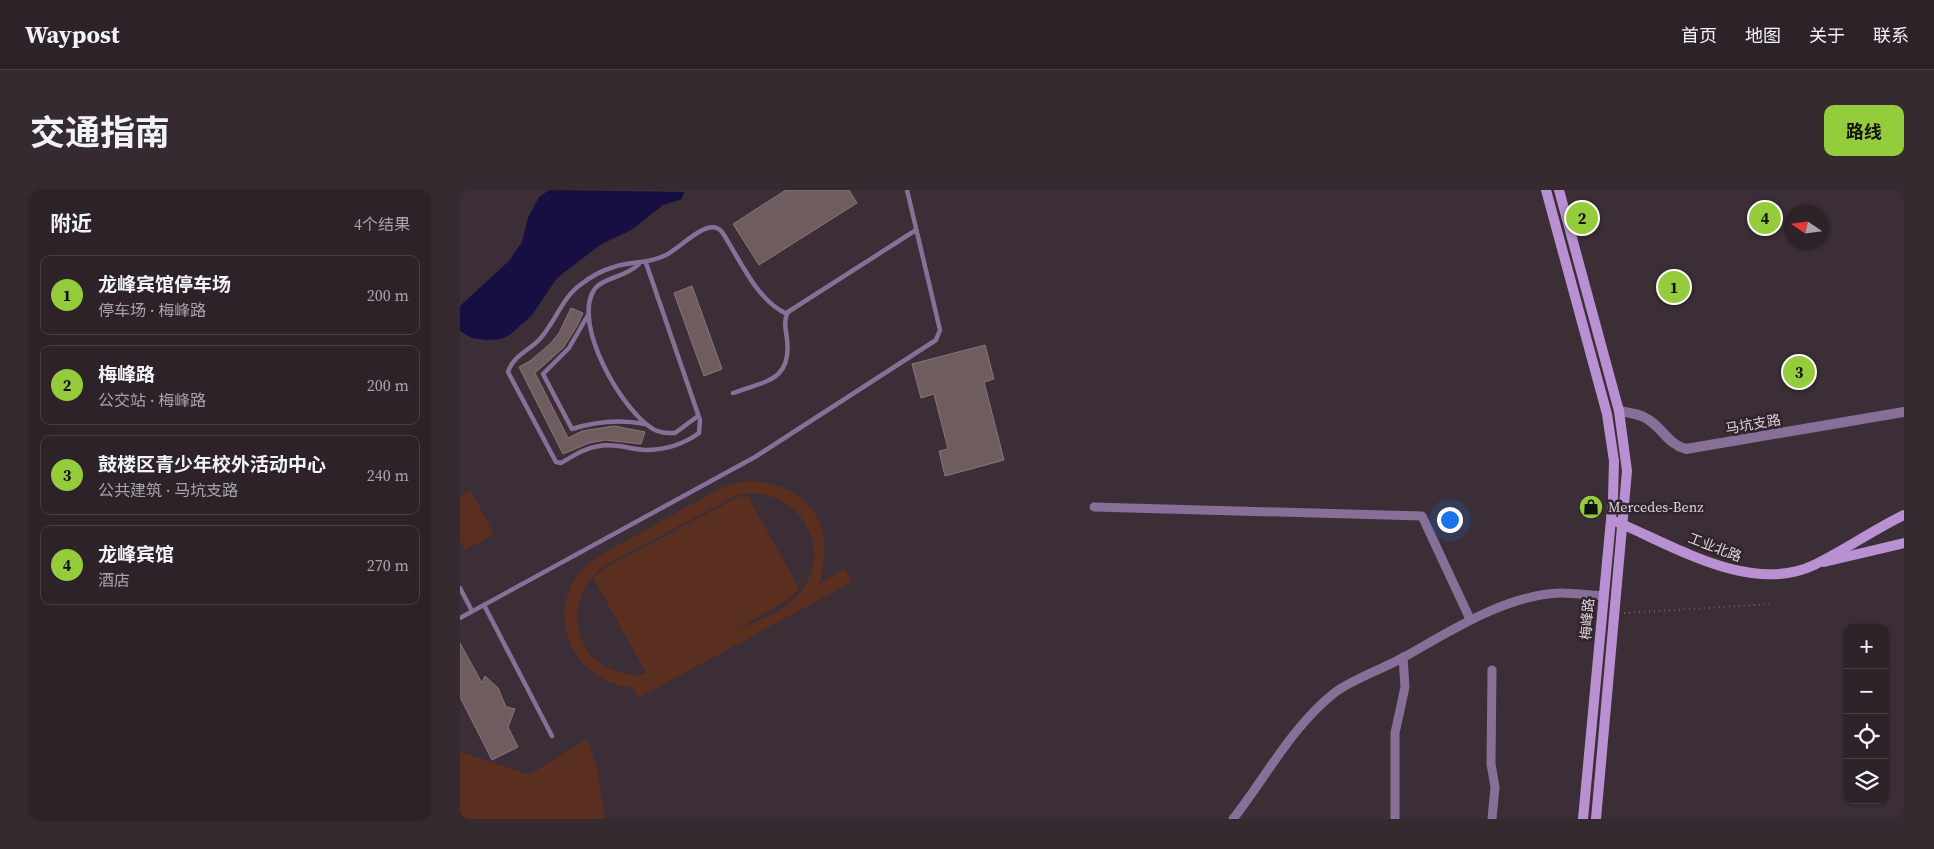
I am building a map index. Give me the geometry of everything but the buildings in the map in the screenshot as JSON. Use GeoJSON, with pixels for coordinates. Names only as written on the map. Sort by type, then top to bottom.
{"type":"FeatureCollection","features":[{"type":"Feature","properties":{"kind":"main road","name":"梅峰路"},"geometry":{"type":"LineString","coordinates":[[1546,190],[1612,437],[1614,471],[1611,519],[1583,819]]}},
{"type":"Feature","properties":{"kind":"main road","name":"梅峰路"},"geometry":{"type":"LineString","coordinates":[[1559,190],[1619,411],[1627,471],[1596,819]]}},
{"type":"Feature","properties":{"kind":"main road","name":"工业北路"},"geometry":{"type":"LineString","coordinates":[[1814,565],[1904,515]]}},
{"type":"Feature","properties":{"kind":"main road","name":"工业北路"},"geometry":{"type":"LineString","coordinates":[[1611,519],[1701,558],[1742,572],[1783,574],[1904,544]]}},
{"type":"Feature","properties":{"kind":"street","name":"马坑支路"},"geometry":{"type":"LineString","coordinates":[[1619,411],[1642,416],[1656,426],[1677,447],[1686,449],[1904,412]]}},
{"type":"Feature","properties":{"kind":"street"},"geometry":{"type":"LineString","coordinates":[[1094,507],[1422,516],[1470,619]]}},
{"type":"Feature","properties":{"kind":"street"},"geometry":{"type":"LineString","coordinates":[[1233,819],[1259,787],[1270,765],[1291,738],[1333,694],[1404,657],[1470,619],[1533,597],[1560,593],[1603,596]]}},
{"type":"Feature","properties":{"kind":"street"},"geometry":{"type":"LineString","coordinates":[[1395,819],[1395,734],[1405,687],[1404,657]]}},
{"type":"Feature","properties":{"kind":"street"},"geometry":{"type":"LineString","coordinates":[[1492,670],[1491,764],[1495,787],[1492,819]]}},
{"type":"Feature","properties":{"kind":"lane"},"geometry":{"type":"LineString","coordinates":[[460,618],[754,457],[936,340],[940,330],[907,190]]}},
{"type":"Feature","properties":{"kind":"lane"},"geometry":{"type":"LineString","coordinates":[[646,263],[698,416],[701,426],[699,432],[690,440],[664,448],[645,450],[600,445],[586,449],[561,463],[556,462],[508,372],[512,362],[539,340],[579,285],[614,266],[646,263],[665,256],[708,225],[719,227],[761,293],[777,310],[787,314]]}},
{"type":"Feature","properties":{"kind":"lane"},"geometry":{"type":"LineString","coordinates":[[733,393],[774,378],[781,372],[789,357],[785,324],[787,314],[916,230]]}},
{"type":"Feature","properties":{"kind":"lane"},"geometry":{"type":"LineString","coordinates":[[639,264],[632,271],[602,282],[594,290],[590,299],[588,315],[599,356],[612,382],[645,424],[654,430],[675,433],[698,416]]}},
{"type":"Feature","properties":{"kind":"lane"},"geometry":{"type":"LineString","coordinates":[[588,315],[569,348],[543,374],[572,429],[606,421],[625,420],[645,424]]}},
{"type":"Feature","properties":{"kind":"lane"},"geometry":{"type":"LineString","coordinates":[[460,588],[472,611]]}},
{"type":"Feature","properties":{"kind":"lane"},"geometry":{"type":"LineString","coordinates":[[484,605],[552,736]]}},
{"type":"Feature","properties":{"kind":"path"},"geometry":{"type":"LineString","coordinates":[[1622,614],[1772,604]]}},
{"type":"Feature","properties":{"kind":"shaded area"},"geometry":{"type":"Polygon","coordinates":[[[549,190],[684,192],[682,199],[663,205],[633,229],[600,245],[557,278],[532,315],[511,334],[501,339],[472,338],[460,331],[460,306],[509,261],[522,242],[528,218],[539,197],[549,190]]]}},
{"type":"Feature","properties":{"kind":"shaded area"},"geometry":{"type":"Polygon","coordinates":[[[751,481],[772,484],[790,491],[804,501],[815,513],[821,528],[824,545],[824,564],[819,584],[844,569],[852,582],[638,698],[633,688],[609,682],[590,669],[575,653],[567,634],[564,613],[569,592],[580,573],[599,556],[721,488],[751,481]],[[749,493],[737,495],[602,567],[590,580],[582,595],[578,612],[578,628],[583,643],[592,657],[606,667],[623,673],[638,675],[646,673],[593,577],[602,570],[738,497],[747,495],[799,588],[788,600],[735,630],[769,615],[793,600],[809,577],[814,560],[813,543],[807,527],[798,514],[784,503],[768,496],[749,493]]]}},
{"type":"Feature","properties":{"kind":"shaded area"},"geometry":{"type":"Polygon","coordinates":[[[471,491],[494,534],[465,550],[460,539],[460,497],[471,491]]]}},
{"type":"Feature","properties":{"kind":"shaded area"},"geometry":{"type":"Polygon","coordinates":[[[587,739],[597,768],[605,819],[460,819],[460,752],[529,775],[587,739]]]}},
{"type":"Feature","properties":{"kind":"place","name":"梅峰路"},"geometry":{"type":"Point","coordinates":[1582,218]}},
{"type":"Feature","properties":{"kind":"place","name":"龙峰宾馆"},"geometry":{"type":"Point","coordinates":[1765,218]}},
{"type":"Feature","properties":{"kind":"place","name":"龙峰宾馆停车场"},"geometry":{"type":"Point","coordinates":[1674,287]}},
{"type":"Feature","properties":{"kind":"place","name":"鼓楼区青少年校外活动中心"},"geometry":{"type":"Point","coordinates":[1799,372]}},
{"type":"Feature","properties":{"kind":"place","name":"Mercedes-Benz"},"geometry":{"type":"Point","coordinates":[1591,507]}}]}
